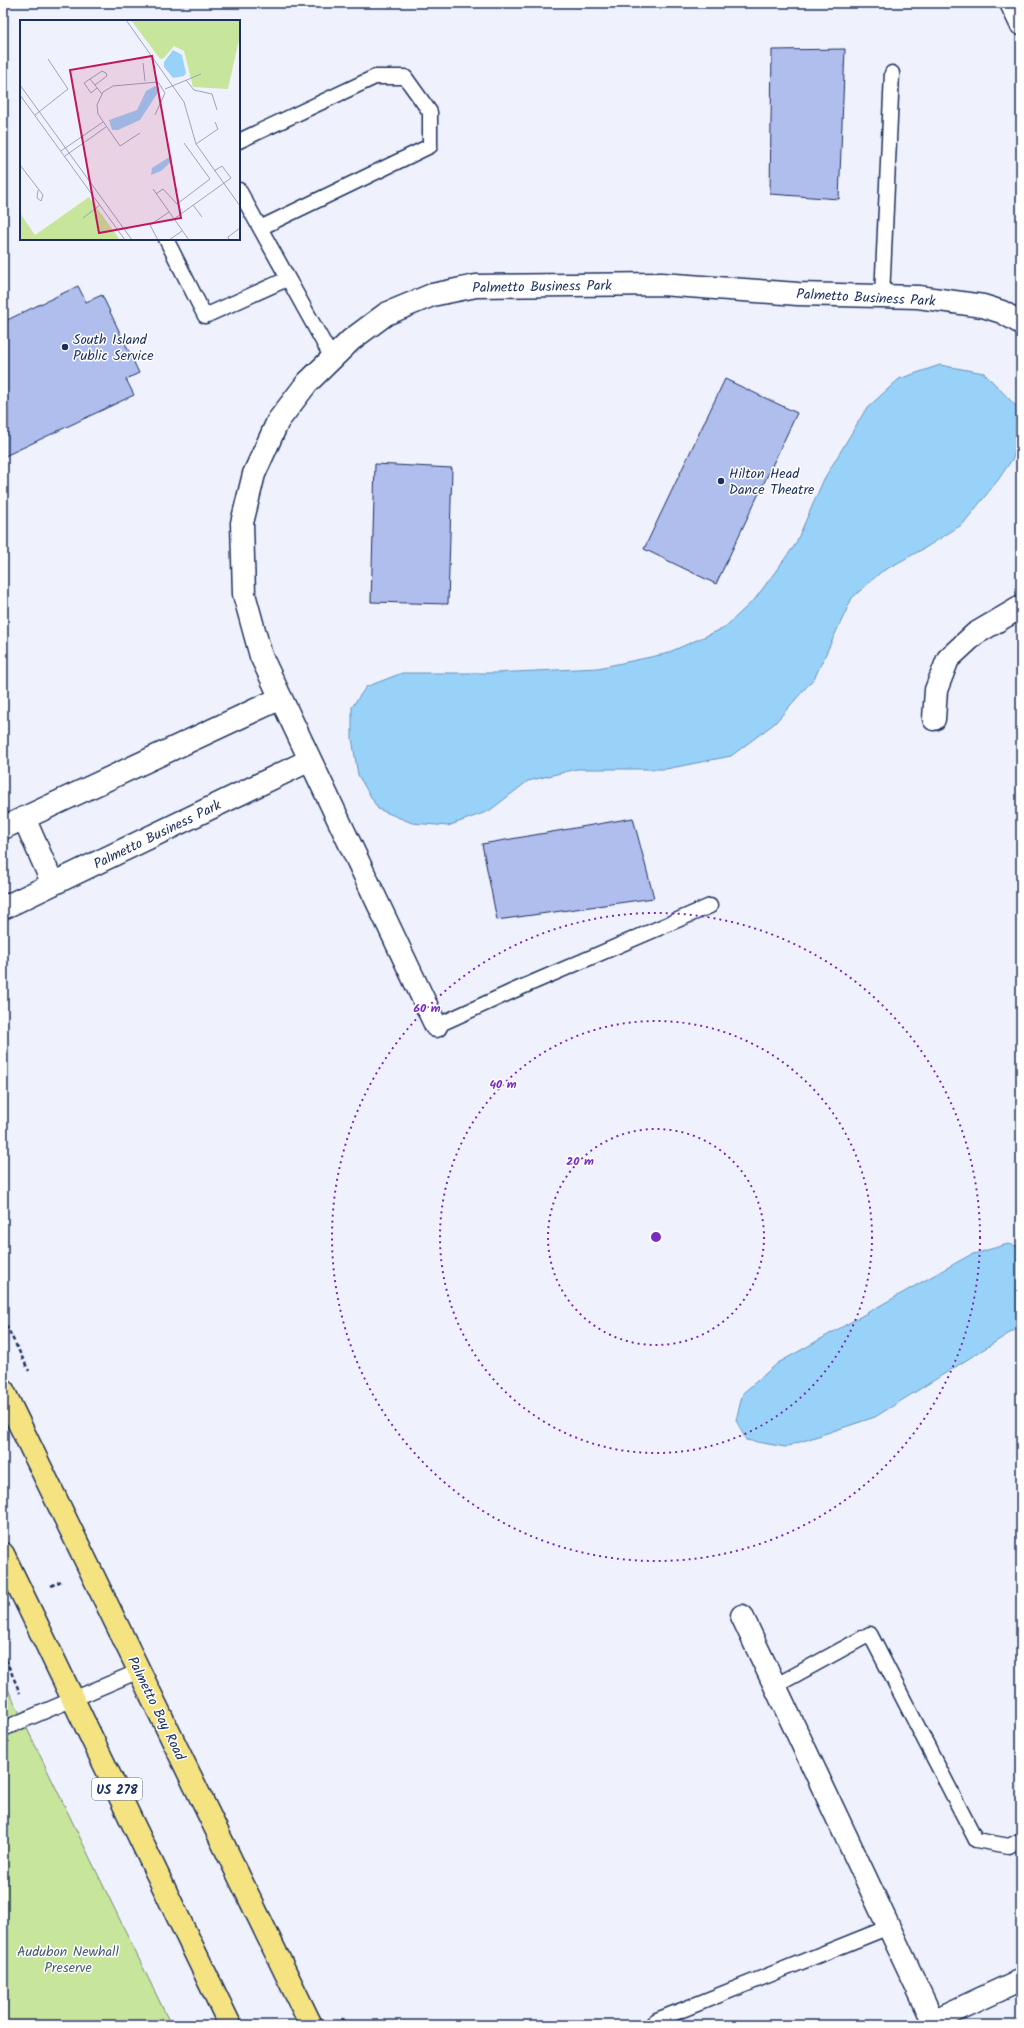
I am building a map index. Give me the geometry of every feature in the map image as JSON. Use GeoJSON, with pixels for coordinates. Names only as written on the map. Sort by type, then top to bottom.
{"type":"FeatureCollection","features":[{"type":"Feature","properties":{"kind":"highway","name":"Palmetto Bay Road"},"geometry":{"type":"LineString","coordinates":[[3,1390],[311,2025]]}},
{"type":"Feature","properties":{"kind":"highway","name":"US 278"},"geometry":{"type":"LineString","coordinates":[[3,1554],[230,2025]]}},
{"type":"Feature","properties":{"kind":"street"},"geometry":{"type":"LineString","coordinates":[[1011,3],[1021,24]]}},
{"type":"Feature","properties":{"kind":"street","name":"Palmetto Business Park"},"geometry":{"type":"LineString","coordinates":[[436,1026],[261,656],[244,594],[242,523],[254,474],[278,421],[307,383],[351,340],[386,314],[432,295],[476,286],[661,284],[798,294],[918,297],[983,306],[1002,312],[1021,323]]}},
{"type":"Feature","properties":{"kind":"street"},"geometry":{"type":"LineString","coordinates":[[934,719],[936,690],[948,659],[975,634],[1021,607]]}},
{"type":"Feature","properties":{"kind":"street"},"geometry":{"type":"LineString","coordinates":[[3,828],[280,698]]}},
{"type":"Feature","properties":{"kind":"street","name":"Palmetto Business Park"},"geometry":{"type":"LineString","coordinates":[[3,908],[310,760]]}},
{"type":"Feature","properties":{"kind":"street"},"geometry":{"type":"LineString","coordinates":[[24,818],[53,884]]}},
{"type":"Feature","properties":{"kind":"street"},"geometry":{"type":"LineString","coordinates":[[742,1616],[934,2023],[1021,1980]]}},
{"type":"Feature","properties":{"kind":"lane"},"geometry":{"type":"LineString","coordinates":[[882,296],[892,73]]}},
{"type":"Feature","properties":{"kind":"lane"},"geometry":{"type":"LineString","coordinates":[[240,141],[375,77],[406,77],[430,112],[430,146],[260,228]]}},
{"type":"Feature","properties":{"kind":"lane"},"geometry":{"type":"LineString","coordinates":[[240,192],[332,358]]}},
{"type":"Feature","properties":{"kind":"lane"},"geometry":{"type":"LineString","coordinates":[[167,240],[205,316],[287,279]]}},
{"type":"Feature","properties":{"kind":"lane"},"geometry":{"type":"LineString","coordinates":[[436,1026],[710,906]]}},
{"type":"Feature","properties":{"kind":"lane"},"geometry":{"type":"LineString","coordinates":[[775,1686],[870,1634],[976,1840],[1009,1846],[1021,1840]]}},
{"type":"Feature","properties":{"kind":"lane"},"geometry":{"type":"LineString","coordinates":[[3,1729],[139,1671]]}},
{"type":"Feature","properties":{"kind":"lane"},"geometry":{"type":"LineString","coordinates":[[651,2025],[657,2020],[889,1927]]}},
{"type":"Feature","properties":{"kind":"path"},"geometry":{"type":"LineString","coordinates":[[3,1653],[31,1717]]}},
{"type":"Feature","properties":{"kind":"green space","name":"Audubon Newhall Preserve"},"geometry":{"type":"Polygon","coordinates":[[[3,1679],[171,2025],[3,2025],[3,1679]]]}},
{"type":"Feature","properties":{"kind":"water"},"geometry":{"type":"Polygon","coordinates":[[[940,365],[984,373],[1017,407],[1020,438],[1013,458],[998,480],[963,524],[925,548],[881,572],[852,598],[815,677],[775,723],[731,756],[666,769],[577,769],[528,781],[489,811],[448,826],[412,823],[378,809],[358,775],[352,738],[352,707],[366,687],[402,673],[494,673],[598,668],[665,654],[724,628],[755,599],[795,545],[824,479],[866,409],[899,379],[940,365]]]}},
{"type":"Feature","properties":{"kind":"water"},"geometry":{"type":"Polygon","coordinates":[[[1008,1244],[1021,1247],[1021,1326],[875,1417],[785,1447],[746,1440],[736,1420],[743,1393],[778,1363],[970,1255],[1008,1244]]]}},
{"type":"Feature","properties":{"kind":"building"},"geometry":{"type":"Polygon","coordinates":[[[845,49],[839,199],[770,194],[772,50],[845,49]]]}},
{"type":"Feature","properties":{"kind":"building","name":"South Island Public Service"},"geometry":{"type":"Polygon","coordinates":[[[78,286],[86,302],[102,295],[139,373],[126,379],[134,395],[3,457],[3,322],[78,286]]]}},
{"type":"Feature","properties":{"kind":"building","name":"Hilton Head Dance Theatre"},"geometry":{"type":"Polygon","coordinates":[[[725,379],[797,413],[716,584],[644,549],[725,379]]]}},
{"type":"Feature","properties":{"kind":"building"},"geometry":{"type":"Polygon","coordinates":[[[375,464],[452,468],[448,604],[371,602],[375,464]]]}},
{"type":"Feature","properties":{"kind":"building"},"geometry":{"type":"Polygon","coordinates":[[[633,818],[654,898],[497,920],[482,844],[633,818]]]}},
{"type":"Feature","properties":{"kind":"place","name":"South Island Public Service"},"geometry":{"type":"Point","coordinates":[65,347]}},
{"type":"Feature","properties":{"kind":"place","name":"Hilton Head Dance Theatre"},"geometry":{"type":"Point","coordinates":[721,481]}}]}
